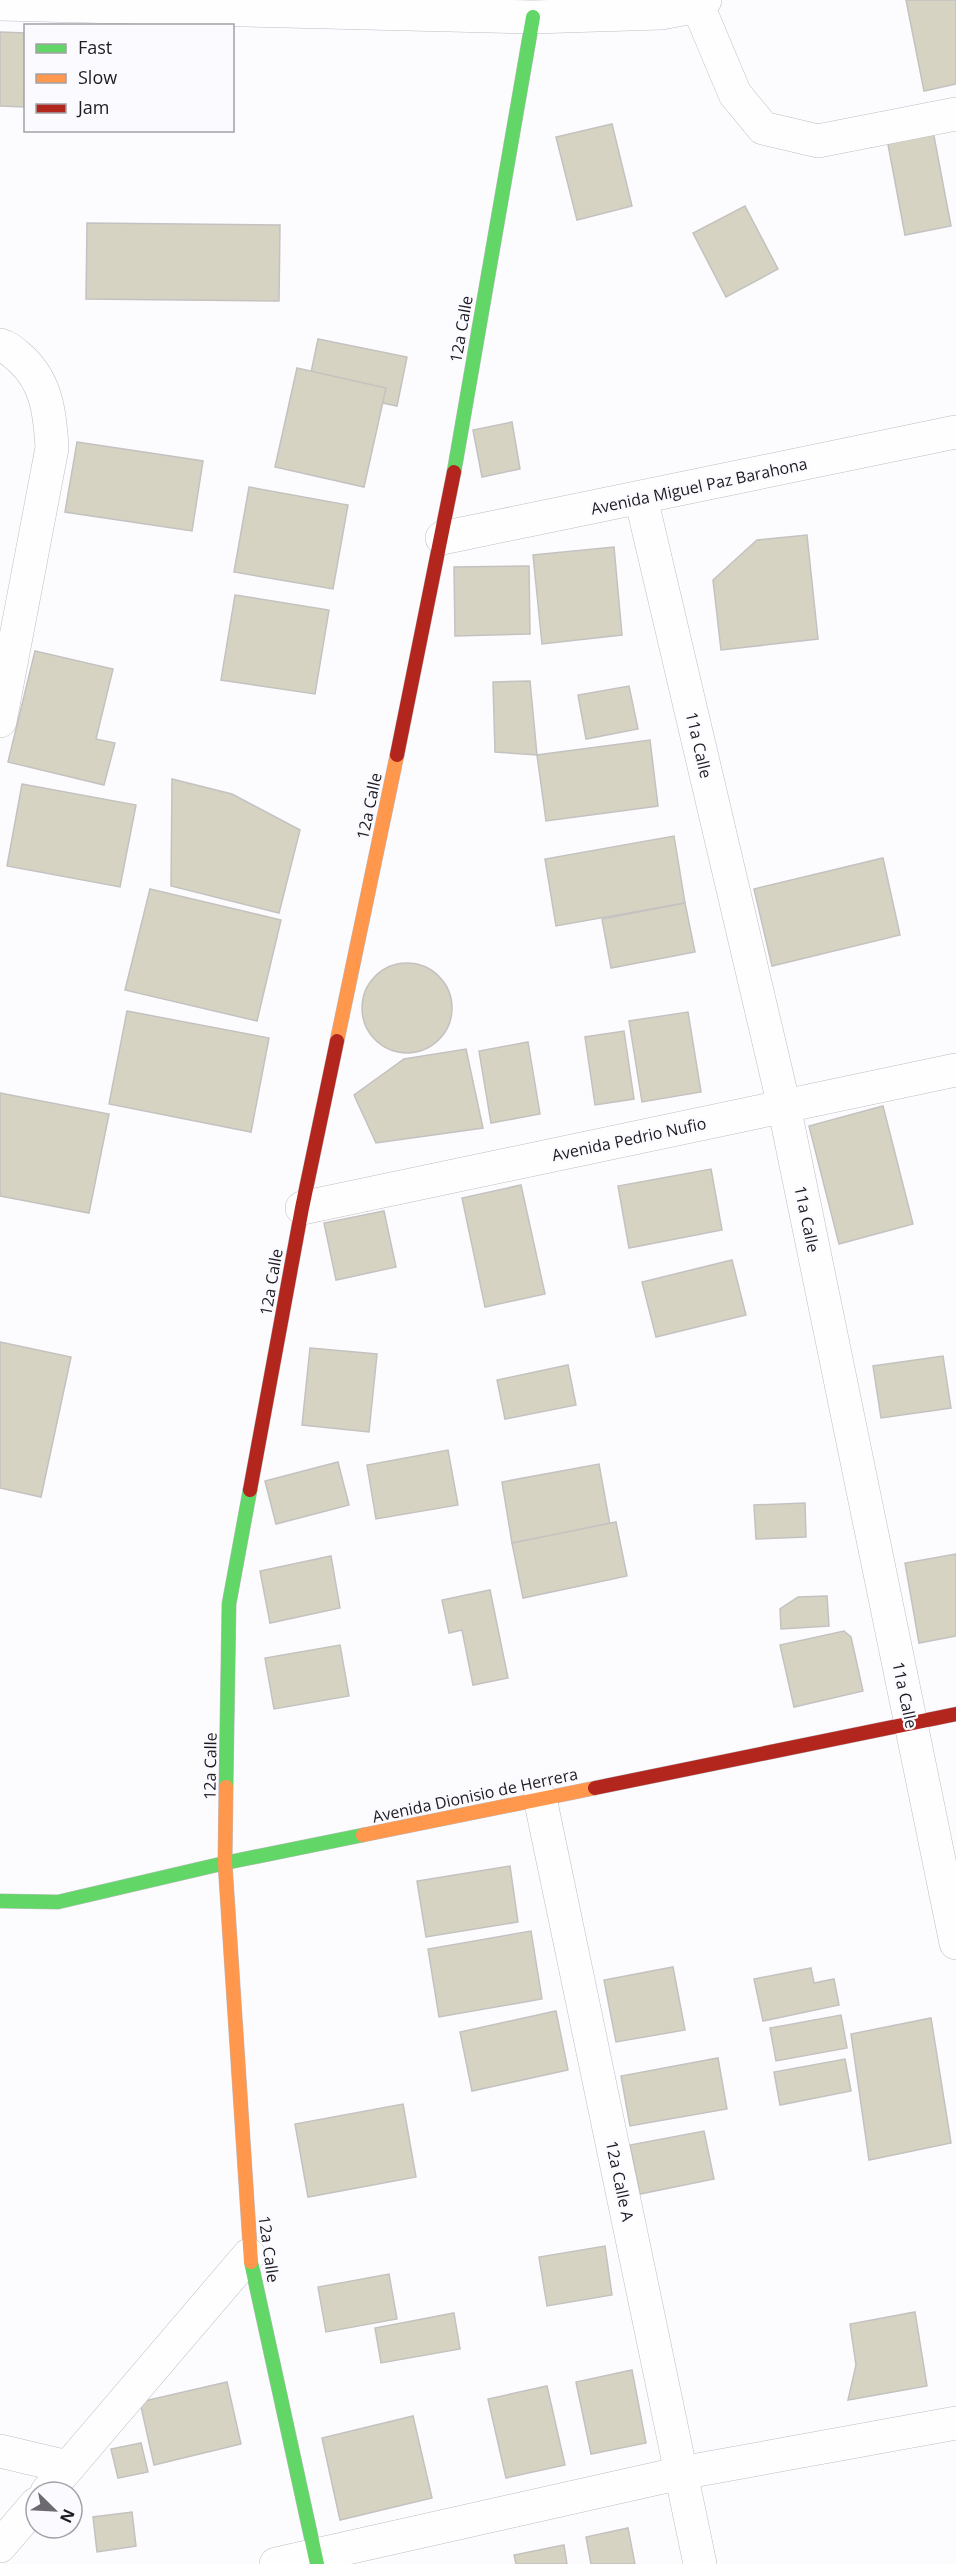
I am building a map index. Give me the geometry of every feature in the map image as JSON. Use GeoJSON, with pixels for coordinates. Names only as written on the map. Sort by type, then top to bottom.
{"type":"FeatureCollection","features":[{"type":"Feature","properties":{"kind":"street"},"geometry":{"type":"LineString","coordinates":[[0,4],[533,17],[661,13],[702,3],[735,94],[763,128],[819,141],[956,114]]}},
{"type":"Feature","properties":{"kind":"street","name":"12a Calle"},"geometry":{"type":"LineString","coordinates":[[316,2559],[249,2255],[225,1863],[229,1604],[302,1208],[442,538],[533,17]]}},
{"type":"Feature","properties":{"kind":"street"},"geometry":{"type":"LineString","coordinates":[[0,345],[7,347],[33,370],[49,406],[52,448],[0,721]]}},
{"type":"Feature","properties":{"kind":"street","name":"Avenida Miguel Paz Barahona"},"geometry":{"type":"LineString","coordinates":[[442,538],[956,432]]}},
{"type":"Feature","properties":{"kind":"street","name":"11a Calle"},"geometry":{"type":"LineString","coordinates":[[642,498],[784,1106],[956,1943]]}},
{"type":"Feature","properties":{"kind":"street","name":"Avenida Pedrio Nufio"},"geometry":{"type":"LineString","coordinates":[[302,1208],[956,1070]]}},
{"type":"Feature","properties":{"kind":"street","name":"Avenida Dionisio de Herrera"},"geometry":{"type":"LineString","coordinates":[[0,1901],[58,1902],[225,1863],[956,1714]]}},
{"type":"Feature","properties":{"kind":"street","name":"12a Calle A"},"geometry":{"type":"LineString","coordinates":[[540,1798],[700,2564]]}},
{"type":"Feature","properties":{"kind":"street"},"geometry":{"type":"LineString","coordinates":[[57,2480],[249,2255]]}},
{"type":"Feature","properties":{"kind":"street"},"geometry":{"type":"LineString","coordinates":[[276,2564],[316,2559],[681,2473],[956,2422]]}},
{"type":"Feature","properties":{"kind":"street"},"geometry":{"type":"LineString","coordinates":[[0,2451],[68,2467]]}},
{"type":"Feature","properties":{"kind":"street"},"geometry":{"type":"LineString","coordinates":[[0,2546],[24,2518]]}},
{"type":"Feature","properties":{"kind":"building"},"geometry":{"type":"Polygon","coordinates":[[[906,0],[956,0],[956,84],[924,91],[906,0]]]}},
{"type":"Feature","properties":{"kind":"building"},"geometry":{"type":"Polygon","coordinates":[[[0,32],[24,33],[24,107],[0,106],[0,32]]]}},
{"type":"Feature","properties":{"kind":"building"},"geometry":{"type":"Polygon","coordinates":[[[612,124],[632,206],[577,220],[556,137],[612,124]]]}},
{"type":"Feature","properties":{"kind":"building"},"geometry":{"type":"Polygon","coordinates":[[[933,131],[951,226],[905,235],[887,139],[933,131]]]}},
{"type":"Feature","properties":{"kind":"building"},"geometry":{"type":"Polygon","coordinates":[[[745,206],[778,269],[726,297],[693,233],[745,206]]]}},
{"type":"Feature","properties":{"kind":"building"},"geometry":{"type":"Polygon","coordinates":[[[87,223],[280,225],[279,301],[86,299],[87,223]]]}},
{"type":"Feature","properties":{"kind":"building"},"geometry":{"type":"Polygon","coordinates":[[[318,339],[407,357],[397,406],[308,387],[318,339]]]}},
{"type":"Feature","properties":{"kind":"building"},"geometry":{"type":"Polygon","coordinates":[[[297,368],[386,388],[364,487],[275,467],[297,368]]]}},
{"type":"Feature","properties":{"kind":"building"},"geometry":{"type":"Polygon","coordinates":[[[512,422],[520,469],[482,477],[473,430],[512,422]]]}},
{"type":"Feature","properties":{"kind":"building"},"geometry":{"type":"Polygon","coordinates":[[[77,442],[203,461],[192,531],[65,512],[77,442]]]}},
{"type":"Feature","properties":{"kind":"building"},"geometry":{"type":"Polygon","coordinates":[[[249,487],[348,505],[333,589],[234,572],[249,487]]]}},
{"type":"Feature","properties":{"kind":"building"},"geometry":{"type":"Polygon","coordinates":[[[807,535],[818,639],[721,650],[713,580],[757,540],[807,535]]]}},
{"type":"Feature","properties":{"kind":"building"},"geometry":{"type":"Polygon","coordinates":[[[614,547],[622,635],[542,644],[533,555],[614,547]]]}},
{"type":"Feature","properties":{"kind":"building"},"geometry":{"type":"Polygon","coordinates":[[[529,566],[530,634],[455,636],[454,567],[529,566]]]}},
{"type":"Feature","properties":{"kind":"building"},"geometry":{"type":"Polygon","coordinates":[[[235,595],[329,610],[315,694],[221,680],[235,595]]]}},
{"type":"Feature","properties":{"kind":"building"},"geometry":{"type":"Polygon","coordinates":[[[35,651],[113,669],[96,739],[115,743],[104,785],[8,762],[35,651]]]}},
{"type":"Feature","properties":{"kind":"building"},"geometry":{"type":"Polygon","coordinates":[[[530,681],[537,755],[495,752],[493,682],[530,681]]]}},
{"type":"Feature","properties":{"kind":"building"},"geometry":{"type":"Polygon","coordinates":[[[629,686],[638,729],[586,739],[578,695],[629,686]]]}},
{"type":"Feature","properties":{"kind":"building"},"geometry":{"type":"Polygon","coordinates":[[[650,740],[658,806],[546,821],[537,755],[650,740]]]}},
{"type":"Feature","properties":{"kind":"building"},"geometry":{"type":"Polygon","coordinates":[[[172,779],[232,794],[300,830],[279,913],[171,886],[172,779]]]}},
{"type":"Feature","properties":{"kind":"building"},"geometry":{"type":"Polygon","coordinates":[[[22,784],[136,805],[120,887],[7,866],[22,784]]]}},
{"type":"Feature","properties":{"kind":"building"},"geometry":{"type":"Polygon","coordinates":[[[674,836],[685,903],[556,926],[545,859],[674,836]]]}},
{"type":"Feature","properties":{"kind":"building"},"geometry":{"type":"Polygon","coordinates":[[[883,858],[900,935],[772,966],[754,889],[883,858]]]}},
{"type":"Feature","properties":{"kind":"building"},"geometry":{"type":"Polygon","coordinates":[[[150,889],[281,920],[257,1021],[125,990],[150,889]]]}},
{"type":"Feature","properties":{"kind":"building"},"geometry":{"type":"Polygon","coordinates":[[[685,903],[695,952],[611,968],[602,919],[685,903]]]}},
{"type":"Feature","properties":{"kind":"building"},"geometry":{"type":"Polygon","coordinates":[[[407,963],[424,966],[439,976],[449,991],[452,1008],[449,1025],[439,1040],[424,1050],[407,1053],[390,1050],[375,1040],[365,1025],[362,1008],[365,991],[375,976],[390,966],[407,963]]]}},
{"type":"Feature","properties":{"kind":"building"},"geometry":{"type":"Polygon","coordinates":[[[127,1011],[269,1038],[251,1132],[109,1104],[127,1011]]]}},
{"type":"Feature","properties":{"kind":"building"},"geometry":{"type":"Polygon","coordinates":[[[688,1012],[701,1092],[642,1102],[629,1021],[688,1012]]]}},
{"type":"Feature","properties":{"kind":"building"},"geometry":{"type":"Polygon","coordinates":[[[624,1031],[634,1099],[595,1105],[585,1037],[624,1031]]]}},
{"type":"Feature","properties":{"kind":"building"},"geometry":{"type":"Polygon","coordinates":[[[528,1042],[540,1114],[491,1123],[479,1051],[528,1042]]]}},
{"type":"Feature","properties":{"kind":"building"},"geometry":{"type":"Polygon","coordinates":[[[466,1049],[483,1128],[376,1143],[354,1095],[404,1059],[466,1049]]]}},
{"type":"Feature","properties":{"kind":"building"},"geometry":{"type":"Polygon","coordinates":[[[0,1093],[109,1114],[89,1213],[0,1196],[0,1093]]]}},
{"type":"Feature","properties":{"kind":"building"},"geometry":{"type":"Polygon","coordinates":[[[883,1106],[913,1224],[839,1244],[809,1126],[883,1106]]]}},
{"type":"Feature","properties":{"kind":"building"},"geometry":{"type":"Polygon","coordinates":[[[711,1169],[722,1230],[629,1248],[618,1186],[711,1169]]]}},
{"type":"Feature","properties":{"kind":"building"},"geometry":{"type":"Polygon","coordinates":[[[521,1185],[545,1294],[485,1307],[462,1198],[521,1185]]]}},
{"type":"Feature","properties":{"kind":"building"},"geometry":{"type":"Polygon","coordinates":[[[384,1211],[396,1267],[336,1280],[324,1223],[384,1211]]]}},
{"type":"Feature","properties":{"kind":"building"},"geometry":{"type":"Polygon","coordinates":[[[732,1260],[746,1315],[656,1337],[642,1282],[732,1260]]]}},
{"type":"Feature","properties":{"kind":"building"},"geometry":{"type":"Polygon","coordinates":[[[0,1342],[71,1357],[41,1497],[0,1488],[0,1342]]]}},
{"type":"Feature","properties":{"kind":"building"},"geometry":{"type":"Polygon","coordinates":[[[310,1348],[377,1354],[369,1432],[302,1425],[310,1348]]]}},
{"type":"Feature","properties":{"kind":"building"},"geometry":{"type":"Polygon","coordinates":[[[943,1356],[951,1408],[881,1418],[873,1366],[943,1356]]]}},
{"type":"Feature","properties":{"kind":"building"},"geometry":{"type":"Polygon","coordinates":[[[568,1365],[576,1405],[505,1419],[497,1380],[568,1365]]]}},
{"type":"Feature","properties":{"kind":"building"},"geometry":{"type":"Polygon","coordinates":[[[448,1450],[458,1505],[376,1519],[367,1465],[448,1450]]]}},
{"type":"Feature","properties":{"kind":"building"},"geometry":{"type":"Polygon","coordinates":[[[338,1462],[349,1505],[276,1524],[265,1481],[338,1462]]]}},
{"type":"Feature","properties":{"kind":"building"},"geometry":{"type":"Polygon","coordinates":[[[599,1464],[610,1525],[512,1543],[502,1482],[599,1464]]]}},
{"type":"Feature","properties":{"kind":"building"},"geometry":{"type":"Polygon","coordinates":[[[805,1503],[806,1537],[756,1539],[754,1505],[805,1503]]]}},
{"type":"Feature","properties":{"kind":"building"},"geometry":{"type":"Polygon","coordinates":[[[616,1522],[627,1576],[523,1598],[512,1543],[616,1522]]]}},
{"type":"Feature","properties":{"kind":"building"},"geometry":{"type":"Polygon","coordinates":[[[956,1554],[956,1636],[919,1643],[905,1563],[956,1554]]]}},
{"type":"Feature","properties":{"kind":"building"},"geometry":{"type":"Polygon","coordinates":[[[331,1556],[340,1608],[270,1623],[260,1571],[331,1556]]]}},
{"type":"Feature","properties":{"kind":"building"},"geometry":{"type":"Polygon","coordinates":[[[490,1590],[508,1678],[473,1685],[462,1630],[449,1633],[442,1600],[490,1590]]]}},
{"type":"Feature","properties":{"kind":"building"},"geometry":{"type":"Polygon","coordinates":[[[827,1596],[829,1626],[781,1629],[780,1609],[798,1597],[827,1596]]]}},
{"type":"Feature","properties":{"kind":"building"},"geometry":{"type":"Polygon","coordinates":[[[844,1631],[851,1637],[863,1691],[794,1707],[780,1645],[844,1631]]]}},
{"type":"Feature","properties":{"kind":"building"},"geometry":{"type":"Polygon","coordinates":[[[340,1645],[349,1696],[274,1709],[265,1658],[340,1645]]]}},
{"type":"Feature","properties":{"kind":"building"},"geometry":{"type":"Polygon","coordinates":[[[510,1866],[518,1922],[426,1937],[417,1881],[510,1866]]]}},
{"type":"Feature","properties":{"kind":"building"},"geometry":{"type":"Polygon","coordinates":[[[531,1931],[542,1999],[439,2017],[428,1949],[531,1931]]]}},
{"type":"Feature","properties":{"kind":"building"},"geometry":{"type":"Polygon","coordinates":[[[673,1967],[685,2030],[616,2042],[604,1980],[673,1967]]]}},
{"type":"Feature","properties":{"kind":"building"},"geometry":{"type":"Polygon","coordinates":[[[811,1968],[814,1983],[834,1979],[839,2005],[763,2021],[754,1979],[811,1968]]]}},
{"type":"Feature","properties":{"kind":"building"},"geometry":{"type":"Polygon","coordinates":[[[556,2011],[568,2070],[472,2091],[460,2032],[556,2011]]]}},
{"type":"Feature","properties":{"kind":"building"},"geometry":{"type":"Polygon","coordinates":[[[841,2015],[847,2048],[776,2061],[770,2028],[841,2015]]]}},
{"type":"Feature","properties":{"kind":"building"},"geometry":{"type":"Polygon","coordinates":[[[931,2018],[951,2143],[869,2160],[851,2034],[931,2018]]]}},
{"type":"Feature","properties":{"kind":"building"},"geometry":{"type":"Polygon","coordinates":[[[718,2058],[727,2109],[630,2126],[621,2076],[718,2058]]]}},
{"type":"Feature","properties":{"kind":"building"},"geometry":{"type":"Polygon","coordinates":[[[845,2059],[851,2091],[780,2105],[774,2072],[845,2059]]]}},
{"type":"Feature","properties":{"kind":"building"},"geometry":{"type":"Polygon","coordinates":[[[403,2104],[416,2177],[308,2197],[295,2124],[403,2104]]]}},
{"type":"Feature","properties":{"kind":"building"},"geometry":{"type":"Polygon","coordinates":[[[704,2131],[714,2179],[640,2194],[630,2145],[704,2131]]]}},
{"type":"Feature","properties":{"kind":"building"},"geometry":{"type":"Polygon","coordinates":[[[605,2246],[612,2295],[547,2306],[539,2257],[605,2246]]]}},
{"type":"Feature","properties":{"kind":"building"},"geometry":{"type":"Polygon","coordinates":[[[389,2274],[397,2319],[326,2332],[318,2287],[389,2274]]]}},
{"type":"Feature","properties":{"kind":"building"},"geometry":{"type":"Polygon","coordinates":[[[915,2312],[927,2386],[848,2400],[856,2365],[850,2324],[915,2312]]]}},
{"type":"Feature","properties":{"kind":"building"},"geometry":{"type":"Polygon","coordinates":[[[454,2313],[460,2349],[381,2363],[375,2328],[454,2313]]]}},
{"type":"Feature","properties":{"kind":"building"},"geometry":{"type":"Polygon","coordinates":[[[632,2370],[646,2443],[591,2454],[576,2382],[632,2370]]]}},
{"type":"Feature","properties":{"kind":"building"},"geometry":{"type":"Polygon","coordinates":[[[227,2382],[241,2444],[154,2465],[140,2402],[227,2382]]]}},
{"type":"Feature","properties":{"kind":"building"},"geometry":{"type":"Polygon","coordinates":[[[547,2386],[565,2465],[506,2478],[488,2399],[547,2386]]]}},
{"type":"Feature","properties":{"kind":"building"},"geometry":{"type":"Polygon","coordinates":[[[413,2416],[432,2498],[340,2520],[322,2438],[413,2416]]]}},
{"type":"Feature","properties":{"kind":"building"},"geometry":{"type":"Polygon","coordinates":[[[141,2443],[148,2472],[118,2478],[111,2449],[141,2443]]]}},
{"type":"Feature","properties":{"kind":"building"},"geometry":{"type":"Polygon","coordinates":[[[132,2512],[136,2546],[97,2552],[93,2517],[132,2512]]]}},
{"type":"Feature","properties":{"kind":"building"},"geometry":{"type":"Polygon","coordinates":[[[628,2528],[635,2564],[591,2564],[586,2537],[628,2528]]]}},
{"type":"Feature","properties":{"kind":"building"},"geometry":{"type":"Polygon","coordinates":[[[564,2545],[567,2564],[516,2564],[514,2555],[564,2545]]]}},
{"type":"Feature","properties":{"kind":"traffic: fast"},"geometry":{"type":"LineString","coordinates":[[454,472],[533,17]]}},
{"type":"Feature","properties":{"kind":"traffic: fast"},"geometry":{"type":"LineString","coordinates":[[226,1787],[229,1604],[250,1490]]}},
{"type":"Feature","properties":{"kind":"traffic: fast"},"geometry":{"type":"LineString","coordinates":[[0,1901],[58,1902],[225,1863],[363,1835]]}},
{"type":"Feature","properties":{"kind":"traffic: fast"},"geometry":{"type":"LineString","coordinates":[[251,2262],[317,2564]]}},
{"type":"Feature","properties":{"kind":"traffic: slow"},"geometry":{"type":"LineString","coordinates":[[337,1041],[397,755]]}},
{"type":"Feature","properties":{"kind":"traffic: slow"},"geometry":{"type":"LineString","coordinates":[[226,1787],[225,1863],[251,2262]]}},
{"type":"Feature","properties":{"kind":"traffic: slow"},"geometry":{"type":"LineString","coordinates":[[363,1835],[595,1788]]}},
{"type":"Feature","properties":{"kind":"traffic: jam"},"geometry":{"type":"LineString","coordinates":[[397,755],[454,472]]}},
{"type":"Feature","properties":{"kind":"traffic: jam"},"geometry":{"type":"LineString","coordinates":[[250,1490],[302,1208],[337,1041]]}},
{"type":"Feature","properties":{"kind":"traffic: jam"},"geometry":{"type":"LineString","coordinates":[[595,1788],[956,1714]]}}]}
